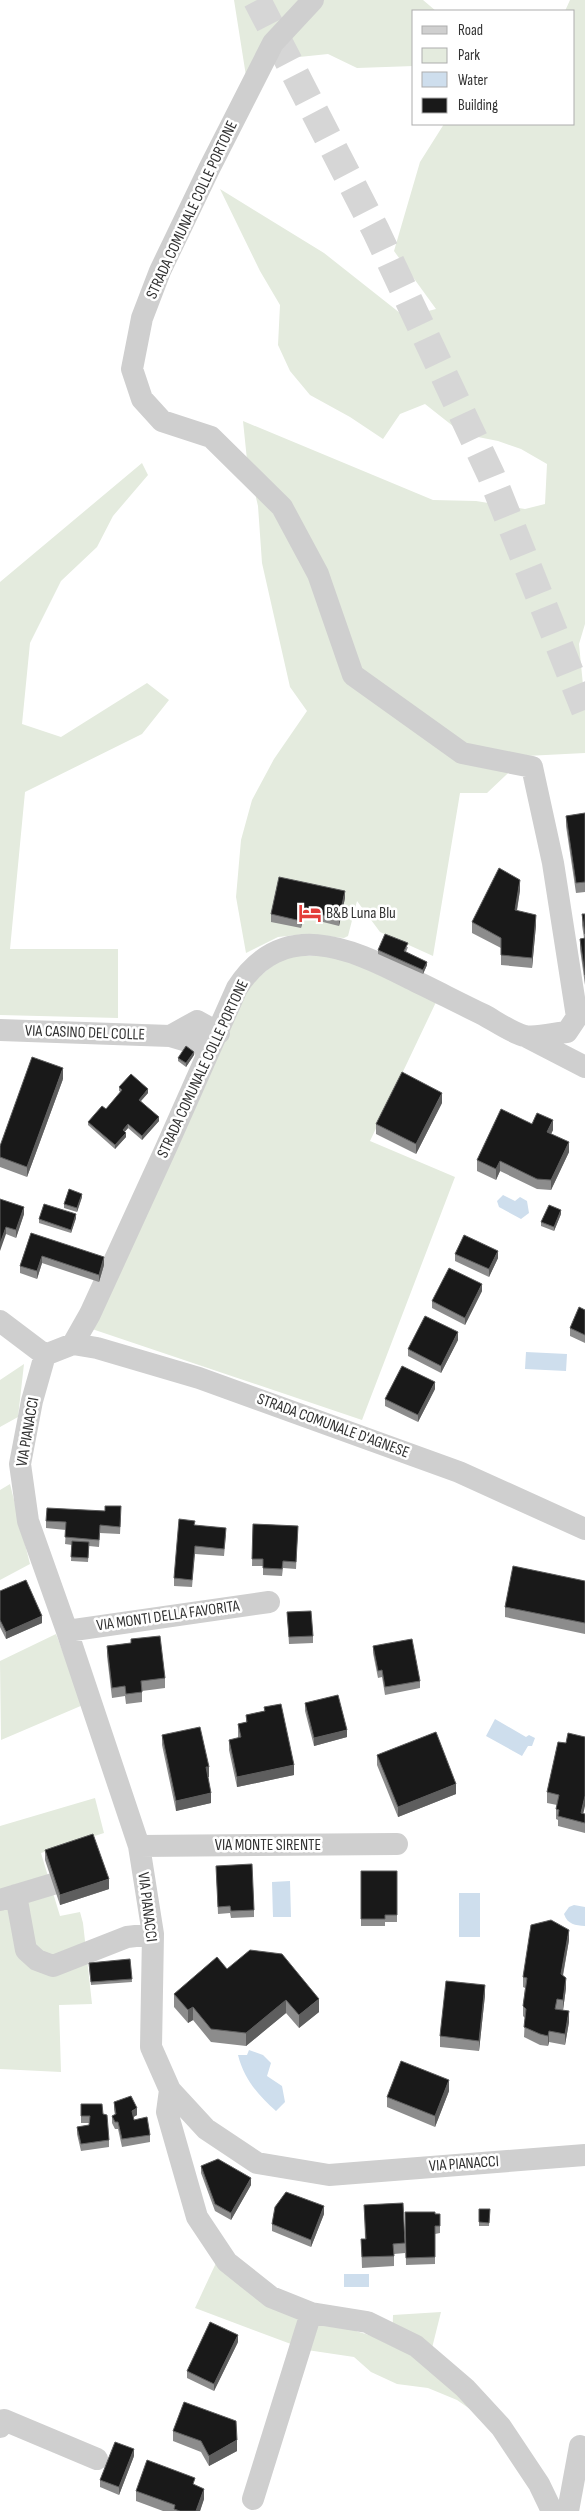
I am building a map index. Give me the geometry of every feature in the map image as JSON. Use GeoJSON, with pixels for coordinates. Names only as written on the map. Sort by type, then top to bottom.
{"type":"FeatureCollection","features":[{"type":"Feature","properties":{"kind":"street","name":"STRADA COMUNALE COLLE PORTONE"},"geometry":{"type":"LineString","coordinates":[[74,1344],[90,1314],[238,988],[248,971],[264,957],[293,946],[320,944],[356,953],[525,1036],[567,1032],[577,1017],[553,863],[532,767],[462,752],[353,675],[318,574],[282,507],[211,437],[162,421],[142,399],[132,368],[142,318],[160,271],[205,178],[273,43],[313,0]]}},
{"type":"Feature","properties":{"kind":"street","name":"VIA CASINO DEL COLLE"},"geometry":{"type":"LineString","coordinates":[[0,1030],[170,1036],[197,1021],[219,1033]]}},
{"type":"Feature","properties":{"kind":"street"},"geometry":{"type":"LineString","coordinates":[[525,1036],[585,1067]]}},
{"type":"Feature","properties":{"kind":"street"},"geometry":{"type":"LineString","coordinates":[[0,1321],[45,1355],[74,1344]]}},
{"type":"Feature","properties":{"kind":"street","name":"STRADA COMUNALE D'AGNESE"},"geometry":{"type":"LineString","coordinates":[[74,1344],[97,1348],[199,1378],[441,1465],[585,1529]]}},
{"type":"Feature","properties":{"kind":"street","name":"VIA PIANACCI"},"geometry":{"type":"LineString","coordinates":[[45,1355],[32,1401],[20,1464],[28,1521],[139,1846],[152,1934],[151,2047],[170,2090],[206,2129],[257,2163],[329,2175],[585,2155]]}},
{"type":"Feature","properties":{"kind":"street","name":"VIA MONTI DELLA FAVORITA"},"geometry":{"type":"LineString","coordinates":[[67,1631],[269,1602]]}},
{"type":"Feature","properties":{"kind":"street","name":"VIA MONTE SIRENTE"},"geometry":{"type":"LineString","coordinates":[[139,1846],[396,1844]]}},
{"type":"Feature","properties":{"kind":"street"},"geometry":{"type":"LineString","coordinates":[[53,1884],[8,1898],[26,1950],[37,1960],[53,1966],[127,1937],[152,1934]]}},
{"type":"Feature","properties":{"kind":"street"},"geometry":{"type":"LineString","coordinates":[[170,2090],[167,2112],[196,2218],[227,2262],[271,2297],[311,2314],[367,2322],[416,2346],[465,2388],[501,2426],[539,2484],[552,2511]]}},
{"type":"Feature","properties":{"kind":"street"},"geometry":{"type":"LineString","coordinates":[[253,2499],[311,2314]]}},
{"type":"Feature","properties":{"kind":"street"},"geometry":{"type":"LineString","coordinates":[[0,2427],[4,2420],[98,2459]]}},
{"type":"Feature","properties":{"kind":"street"},"geometry":{"type":"LineString","coordinates":[[568,2511],[580,2446]]}},
{"type":"Feature","properties":{"kind":"green space"},"geometry":{"type":"Polygon","coordinates":[[[234,0],[423,0],[435,10],[412,10],[412,66],[357,68],[328,54],[280,59],[246,76],[234,0]]]}},
{"type":"Feature","properties":{"kind":"green space"},"geometry":{"type":"Polygon","coordinates":[[[570,0],[585,0],[585,624],[579,644],[583,685],[585,688],[585,753],[526,756],[487,793],[460,793],[433,956],[380,932],[357,901],[348,936],[344,938],[306,934],[278,937],[246,953],[236,897],[241,840],[252,800],[274,759],[307,711],[290,687],[262,563],[258,506],[247,460],[243,421],[433,500],[476,501],[525,509],[545,504],[547,464],[521,449],[498,441],[463,434],[425,404],[400,414],[383,439],[350,417],[310,395],[290,371],[278,345],[280,305],[260,271],[220,189],[324,253],[405,317],[436,309],[394,251],[420,162],[443,125],[575,125],[575,10],[565,10],[570,0]]]}},
{"type":"Feature","properties":{"kind":"green space"},"geometry":{"type":"Polygon","coordinates":[[[142,463],[148,475],[113,516],[97,547],[61,581],[30,643],[22,724],[61,737],[147,683],[169,700],[142,734],[25,792],[10,949],[118,949],[118,1018],[0,1015],[0,582],[142,463]]]}},
{"type":"Feature","properties":{"kind":"green space"},"geometry":{"type":"Polygon","coordinates":[[[284,956],[345,956],[437,1000],[370,1141],[455,1177],[362,1420],[92,1329],[246,988],[284,956]]]}},
{"type":"Feature","properties":{"kind":"green space"},"geometry":{"type":"Polygon","coordinates":[[[24,1364],[18,1417],[0,1427],[0,1380],[24,1364]]]}},
{"type":"Feature","properties":{"kind":"green space"},"geometry":{"type":"Polygon","coordinates":[[[10,1484],[30,1564],[0,1580],[0,1490],[10,1484]]]}},
{"type":"Feature","properties":{"kind":"green space"},"geometry":{"type":"Polygon","coordinates":[[[56,1634],[83,1705],[1,1740],[0,1661],[56,1634]]]}},
{"type":"Feature","properties":{"kind":"green space"},"geometry":{"type":"Polygon","coordinates":[[[95,1798],[104,1833],[41,1853],[60,1916],[80,1912],[83,1923],[92,2004],[59,2005],[61,2072],[0,2069],[0,1826],[95,1798]]]}},
{"type":"Feature","properties":{"kind":"green space"},"geometry":{"type":"Polygon","coordinates":[[[216,2263],[327,2322],[372,2336],[392,2346],[393,2315],[441,2312],[431,2352],[490,2423],[457,2400],[428,2388],[397,2384],[371,2372],[354,2357],[307,2350],[195,2308],[216,2263]]]}},
{"type":"Feature","properties":{"kind":"water"},"geometry":{"type":"Polygon","coordinates":[[[503,1195],[515,1201],[520,1197],[527,1201],[529,1213],[521,1219],[499,1207],[497,1201],[503,1195]]]}},
{"type":"Feature","properties":{"kind":"water"},"geometry":{"type":"Polygon","coordinates":[[[526,1352],[567,1354],[566,1371],[525,1369],[526,1352]]]}},
{"type":"Feature","properties":{"kind":"water"},"geometry":{"type":"Polygon","coordinates":[[[495,1719],[526,1737],[529,1735],[535,1738],[532,1746],[528,1746],[522,1756],[486,1736],[495,1719]]]}},
{"type":"Feature","properties":{"kind":"water"},"geometry":{"type":"Polygon","coordinates":[[[290,1881],[291,1917],[273,1917],[272,1882],[290,1881]]]}},
{"type":"Feature","properties":{"kind":"water"},"geometry":{"type":"Polygon","coordinates":[[[459,1893],[480,1893],[480,1937],[459,1937],[459,1893]]]}},
{"type":"Feature","properties":{"kind":"water"},"geometry":{"type":"Polygon","coordinates":[[[574,1905],[585,1907],[585,1926],[572,1924],[566,1918],[564,1914],[569,1907],[574,1905]]]}},
{"type":"Feature","properties":{"kind":"water"},"geometry":{"type":"Polygon","coordinates":[[[249,2050],[263,2055],[271,2063],[267,2076],[282,2086],[285,2102],[276,2111],[258,2093],[244,2072],[238,2055],[247,2055],[249,2050]]]}},
{"type":"Feature","properties":{"kind":"water"},"geometry":{"type":"Polygon","coordinates":[[[344,2274],[369,2274],[369,2287],[344,2287],[344,2274]]]}},
{"type":"Feature","properties":{"kind":"building"},"geometry":{"type":"Polygon","coordinates":[[[585,813],[585,882],[576,883],[566,816],[585,813]]]}},
{"type":"Feature","properties":{"kind":"building"},"geometry":{"type":"Polygon","coordinates":[[[499,868],[520,880],[515,910],[536,915],[532,958],[501,955],[501,938],[472,922],[499,868]]]}},
{"type":"Feature","properties":{"kind":"building"},"geometry":{"type":"Polygon","coordinates":[[[279,877],[345,891],[339,919],[303,910],[301,921],[271,914],[279,877]]]}},
{"type":"Feature","properties":{"kind":"building"},"geometry":{"type":"Polygon","coordinates":[[[582,914],[585,914],[585,934],[582,914]]]}},
{"type":"Feature","properties":{"kind":"building"},"geometry":{"type":"Polygon","coordinates":[[[385,934],[408,943],[404,951],[427,962],[423,970],[378,950],[385,934]]]}},
{"type":"Feature","properties":{"kind":"building"},"geometry":{"type":"Polygon","coordinates":[[[585,938],[585,975],[580,939],[585,938]]]}},
{"type":"Feature","properties":{"kind":"building"},"geometry":{"type":"Polygon","coordinates":[[[186,1046],[194,1052],[186,1063],[178,1058],[186,1046]]]}},
{"type":"Feature","properties":{"kind":"building"},"geometry":{"type":"Polygon","coordinates":[[[32,1057],[63,1068],[27,1167],[0,1157],[0,1146],[32,1057]]]}},
{"type":"Feature","properties":{"kind":"building"},"geometry":{"type":"Polygon","coordinates":[[[402,1072],[442,1093],[416,1144],[376,1124],[402,1072]]]}},
{"type":"Feature","properties":{"kind":"building"},"geometry":{"type":"Polygon","coordinates":[[[131,1074],[148,1089],[139,1100],[159,1117],[142,1136],[128,1124],[123,1130],[126,1133],[115,1145],[88,1122],[102,1106],[106,1109],[122,1090],[119,1087],[131,1074]]]}},
{"type":"Feature","properties":{"kind":"building"},"geometry":{"type":"Polygon","coordinates":[[[501,1109],[532,1124],[537,1113],[553,1120],[547,1132],[569,1142],[551,1180],[537,1179],[500,1161],[496,1169],[477,1160],[501,1109]]]}},
{"type":"Feature","properties":{"kind":"building"},"geometry":{"type":"Polygon","coordinates":[[[69,1189],[82,1194],[77,1208],[64,1204],[69,1189]]]}},
{"type":"Feature","properties":{"kind":"building"},"geometry":{"type":"Polygon","coordinates":[[[0,1199],[24,1207],[16,1230],[6,1227],[0,1244],[0,1199]]]}},
{"type":"Feature","properties":{"kind":"building"},"geometry":{"type":"Polygon","coordinates":[[[44,1204],[76,1214],[71,1230],[39,1219],[44,1204]]]}},
{"type":"Feature","properties":{"kind":"building"},"geometry":{"type":"Polygon","coordinates":[[[549,1205],[561,1210],[554,1227],[541,1222],[549,1205]]]}},
{"type":"Feature","properties":{"kind":"building"},"geometry":{"type":"Polygon","coordinates":[[[31,1233],[104,1257],[99,1275],[42,1256],[37,1271],[20,1266],[31,1233]]]}},
{"type":"Feature","properties":{"kind":"building"},"geometry":{"type":"Polygon","coordinates":[[[464,1235],[498,1251],[489,1269],[455,1254],[464,1235]]]}},
{"type":"Feature","properties":{"kind":"building"},"geometry":{"type":"Polygon","coordinates":[[[449,1268],[482,1284],[465,1318],[432,1301],[449,1268]]]}},
{"type":"Feature","properties":{"kind":"building"},"geometry":{"type":"Polygon","coordinates":[[[579,1307],[585,1310],[585,1335],[570,1328],[579,1307]]]}},
{"type":"Feature","properties":{"kind":"building"},"geometry":{"type":"Polygon","coordinates":[[[425,1316],[458,1332],[441,1366],[408,1349],[425,1316]]]}},
{"type":"Feature","properties":{"kind":"building"},"geometry":{"type":"Polygon","coordinates":[[[402,1366],[435,1382],[418,1415],[385,1399],[402,1366]]]}},
{"type":"Feature","properties":{"kind":"building"},"geometry":{"type":"Polygon","coordinates":[[[105,1506],[121,1506],[120,1527],[100,1525],[99,1540],[65,1537],[66,1522],[46,1521],[47,1508],[105,1511],[105,1506]]]}},
{"type":"Feature","properties":{"kind":"building"},"geometry":{"type":"Polygon","coordinates":[[[179,1519],[195,1521],[194,1525],[226,1528],[224,1549],[195,1546],[192,1580],[174,1578],[179,1519]]]}},
{"type":"Feature","properties":{"kind":"building"},"geometry":{"type":"Polygon","coordinates":[[[253,1524],[298,1526],[296,1562],[283,1561],[282,1569],[263,1568],[263,1559],[252,1559],[253,1524]]]}},
{"type":"Feature","properties":{"kind":"building"},"geometry":{"type":"Polygon","coordinates":[[[72,1541],[89,1542],[88,1558],[71,1557],[72,1541]]]}},
{"type":"Feature","properties":{"kind":"building"},"geometry":{"type":"Polygon","coordinates":[[[513,1566],[585,1581],[585,1623],[505,1607],[513,1566]]]}},
{"type":"Feature","properties":{"kind":"building"},"geometry":{"type":"Polygon","coordinates":[[[26,1580],[42,1616],[6,1632],[0,1620],[0,1591],[26,1580]]]}},
{"type":"Feature","properties":{"kind":"building"},"geometry":{"type":"Polygon","coordinates":[[[311,1611],[313,1636],[289,1637],[287,1612],[311,1611]]]}},
{"type":"Feature","properties":{"kind":"building"},"geometry":{"type":"Polygon","coordinates":[[[160,1636],[165,1678],[141,1681],[142,1692],[126,1694],[125,1686],[112,1688],[107,1646],[131,1643],[131,1639],[160,1636]]]}},
{"type":"Feature","properties":{"kind":"building"},"geometry":{"type":"Polygon","coordinates":[[[412,1639],[420,1681],[385,1687],[382,1670],[378,1671],[373,1646],[412,1639]]]}},
{"type":"Feature","properties":{"kind":"building"},"geometry":{"type":"Polygon","coordinates":[[[338,1695],[347,1730],[314,1738],[305,1703],[338,1695]]]}},
{"type":"Feature","properties":{"kind":"building"},"geometry":{"type":"Polygon","coordinates":[[[281,1704],[294,1765],[237,1777],[229,1740],[241,1737],[238,1724],[247,1722],[246,1715],[265,1711],[264,1707],[281,1704]]]}},
{"type":"Feature","properties":{"kind":"building"},"geometry":{"type":"Polygon","coordinates":[[[200,1727],[209,1767],[206,1767],[211,1793],[176,1801],[162,1735],[200,1727]]]}},
{"type":"Feature","properties":{"kind":"building"},"geometry":{"type":"Polygon","coordinates":[[[436,1732],[456,1784],[398,1807],[377,1755],[436,1732]]]}},
{"type":"Feature","properties":{"kind":"building"},"geometry":{"type":"Polygon","coordinates":[[[568,1733],[585,1737],[585,1796],[581,1813],[585,1814],[585,1823],[558,1816],[559,1810],[556,1809],[559,1795],[547,1792],[558,1742],[566,1743],[568,1733]]]}},
{"type":"Feature","properties":{"kind":"building"},"geometry":{"type":"Polygon","coordinates":[[[93,1834],[109,1879],[60,1895],[45,1850],[93,1834]]]}},
{"type":"Feature","properties":{"kind":"building"},"geometry":{"type":"Polygon","coordinates":[[[252,1864],[254,1910],[231,1911],[230,1906],[218,1907],[216,1866],[252,1864]]]}},
{"type":"Feature","properties":{"kind":"building"},"geometry":{"type":"Polygon","coordinates":[[[361,1871],[397,1871],[397,1915],[385,1915],[385,1919],[361,1919],[361,1871]]]}},
{"type":"Feature","properties":{"kind":"building"},"geometry":{"type":"Polygon","coordinates":[[[551,1920],[569,1930],[561,1974],[566,1978],[563,2000],[557,1999],[555,2009],[569,2011],[565,2034],[549,2031],[548,2036],[524,2027],[526,2009],[523,2006],[527,1978],[523,1977],[531,1925],[551,1920]]]}},
{"type":"Feature","properties":{"kind":"building"},"geometry":{"type":"Polygon","coordinates":[[[250,1950],[282,1954],[319,1999],[299,2015],[286,2000],[246,2033],[211,2029],[193,2007],[188,2010],[174,1994],[217,1957],[227,1969],[250,1950]]]}},
{"type":"Feature","properties":{"kind":"building"},"geometry":{"type":"Polygon","coordinates":[[[130,1959],[132,1979],[91,1982],[89,1963],[130,1959]]]}},
{"type":"Feature","properties":{"kind":"building"},"geometry":{"type":"Polygon","coordinates":[[[446,1981],[485,1985],[479,2041],[440,2036],[446,1981]]]}},
{"type":"Feature","properties":{"kind":"building"},"geometry":{"type":"Polygon","coordinates":[[[401,2061],[449,2080],[435,2116],[387,2097],[401,2061]]]}},
{"type":"Feature","properties":{"kind":"building"},"geometry":{"type":"Polygon","coordinates":[[[131,2096],[137,2108],[132,2111],[134,2120],[147,2117],[150,2135],[122,2139],[118,2122],[115,2122],[112,2116],[116,2114],[114,2102],[131,2096]]]}},
{"type":"Feature","properties":{"kind":"building"},"geometry":{"type":"Polygon","coordinates":[[[81,2104],[102,2104],[103,2114],[107,2115],[109,2140],[81,2144],[77,2127],[89,2125],[90,2116],[81,2116],[81,2104]]]}},
{"type":"Feature","properties":{"kind":"building"},"geometry":{"type":"Polygon","coordinates":[[[218,2159],[251,2178],[231,2213],[215,2204],[201,2166],[218,2159]]]}},
{"type":"Feature","properties":{"kind":"building"},"geometry":{"type":"Polygon","coordinates":[[[286,2192],[324,2206],[311,2240],[272,2224],[275,2207],[286,2192]]]}},
{"type":"Feature","properties":{"kind":"building"},"geometry":{"type":"Polygon","coordinates":[[[403,2203],[405,2243],[393,2244],[394,2256],[362,2257],[361,2239],[366,2239],[364,2205],[403,2203]]]}},
{"type":"Feature","properties":{"kind":"building"},"geometry":{"type":"Polygon","coordinates":[[[479,2209],[490,2209],[489,2223],[479,2222],[479,2209]]]}},
{"type":"Feature","properties":{"kind":"building"},"geometry":{"type":"Polygon","coordinates":[[[405,2212],[435,2212],[435,2214],[440,2214],[440,2226],[435,2226],[435,2257],[406,2258],[405,2212]]]}},
{"type":"Feature","properties":{"kind":"building"},"geometry":{"type":"Polygon","coordinates":[[[210,2322],[238,2335],[214,2384],[187,2371],[210,2322]]]}},
{"type":"Feature","properties":{"kind":"building"},"geometry":{"type":"Polygon","coordinates":[[[184,2402],[236,2421],[237,2440],[209,2456],[201,2441],[173,2431],[184,2402]]]}},
{"type":"Feature","properties":{"kind":"building"},"geometry":{"type":"Polygon","coordinates":[[[115,2442],[134,2449],[119,2487],[100,2480],[115,2442]]]}},
{"type":"Feature","properties":{"kind":"building"},"geometry":{"type":"Polygon","coordinates":[[[147,2460],[195,2478],[193,2484],[204,2489],[196,2511],[174,2509],[175,2505],[136,2491],[147,2460]]]}},
{"type":"Feature","properties":{"kind":"tunnel"},"geometry":{"type":"LineString","coordinates":[[257,0],[376,231],[491,475],[585,710]]}},
{"type":"Feature","properties":{"kind":"place","name":"B&B Luna Blu"},"geometry":{"type":"Point","coordinates":[310,913]}}]}
